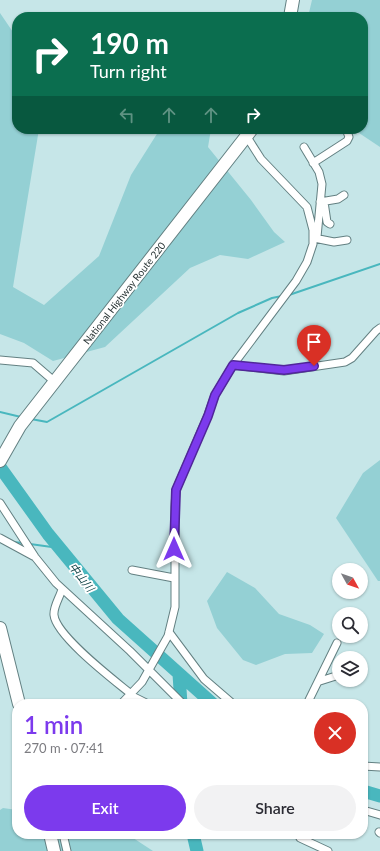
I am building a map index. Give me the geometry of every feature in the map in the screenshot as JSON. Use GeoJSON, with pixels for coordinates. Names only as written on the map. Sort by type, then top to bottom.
{"type":"FeatureCollection","features":[{"type":"Feature","properties":{"kind":"highway"},"geometry":{"type":"LineString","coordinates":[[291,12],[293,0]]}},
{"type":"Feature","properties":{"kind":"highway","name":"National Highway Route 220"},"geometry":{"type":"LineString","coordinates":[[0,461],[20,426],[249,134]]}},
{"type":"Feature","properties":{"kind":"highway"},"geometry":{"type":"LineString","coordinates":[[0,628],[18,699]]}},
{"type":"Feature","properties":{"kind":"highway"},"geometry":{"type":"LineString","coordinates":[[51,839],[54,851]]}},
{"type":"Feature","properties":{"kind":"street"},"geometry":{"type":"LineString","coordinates":[[250,134],[261,159],[307,208],[315,238]]}},
{"type":"Feature","properties":{"kind":"street"},"geometry":{"type":"LineString","coordinates":[[313,163],[347,141],[349,137],[348,134]]}},
{"type":"Feature","properties":{"kind":"street"},"geometry":{"type":"LineString","coordinates":[[126,699],[142,682],[166,642],[175,607],[174,578],[176,490],[208,416],[215,395],[233,365],[296,280],[307,262],[315,238],[322,202],[322,184],[318,172],[304,146]]}},
{"type":"Feature","properties":{"kind":"street"},"geometry":{"type":"LineString","coordinates":[[322,202],[344,195]]}},
{"type":"Feature","properties":{"kind":"street"},"geometry":{"type":"LineString","coordinates":[[322,202],[327,222],[330,224]]}},
{"type":"Feature","properties":{"kind":"street"},"geometry":{"type":"LineString","coordinates":[[315,238],[334,242],[347,240]]}},
{"type":"Feature","properties":{"kind":"street"},"geometry":{"type":"LineString","coordinates":[[233,365],[284,370],[345,362],[352,358],[380,328]]}},
{"type":"Feature","properties":{"kind":"street"},"geometry":{"type":"LineString","coordinates":[[0,360],[33,363],[55,382]]}},
{"type":"Feature","properties":{"kind":"street"},"geometry":{"type":"LineString","coordinates":[[0,503],[35,557],[62,589],[150,669],[178,699]]}},
{"type":"Feature","properties":{"kind":"street"},"geometry":{"type":"LineString","coordinates":[[0,538],[35,557]]}},
{"type":"Feature","properties":{"kind":"street"},"geometry":{"type":"LineString","coordinates":[[132,570],[174,578]]}},
{"type":"Feature","properties":{"kind":"street"},"geometry":{"type":"LineString","coordinates":[[62,589],[54,616],[57,624],[74,645],[130,695],[138,699]]}},
{"type":"Feature","properties":{"kind":"street"},"geometry":{"type":"LineString","coordinates":[[169,632],[204,679],[228,699]]}},
{"type":"Feature","properties":{"kind":"street"},"geometry":{"type":"LineString","coordinates":[[310,699],[320,681],[337,643]]}},
{"type":"Feature","properties":{"kind":"street"},"geometry":{"type":"LineString","coordinates":[[320,681],[332,677]]}},
{"type":"Feature","properties":{"kind":"street"},"geometry":{"type":"LineString","coordinates":[[368,766],[380,767]]}},
{"type":"Feature","properties":{"kind":"street"},"geometry":{"type":"LineString","coordinates":[[368,811],[380,815]]}},
{"type":"Feature","properties":{"kind":"street"},"geometry":{"type":"LineString","coordinates":[[64,839],[67,851]]}},
{"type":"Feature","properties":{"kind":"street"},"geometry":{"type":"LineString","coordinates":[[302,839],[328,851]]}},
{"type":"Feature","properties":{"kind":"shaded area"},"geometry":{"type":"Polygon","coordinates":[[[312,0],[380,0],[380,147],[360,134],[368,134],[368,12],[309,12],[312,0]]]}},
{"type":"Feature","properties":{"kind":"shaded area"},"geometry":{"type":"Polygon","coordinates":[[[0,13],[12,31],[12,134],[38,134],[13,287],[44,305],[99,256],[131,175],[157,134],[210,134],[208,147],[251,200],[274,232],[285,242],[248,259],[220,255],[190,268],[105,347],[53,361],[24,343],[0,334],[0,13]]]}},
{"type":"Feature","properties":{"kind":"shaded area"},"geometry":{"type":"Polygon","coordinates":[[[380,460],[380,581],[378,581],[368,566],[368,563],[366,563],[336,518],[363,473],[380,460]]]}},
{"type":"Feature","properties":{"kind":"shaded area"},"geometry":{"type":"Polygon","coordinates":[[[227,572],[255,588],[279,614],[310,625],[324,634],[312,653],[285,654],[256,665],[243,660],[217,628],[207,601],[227,572]]]}},
{"type":"Feature","properties":{"kind":"shaded area"},"geometry":{"type":"Polygon","coordinates":[[[3,808],[12,809],[12,839],[135,839],[153,851],[0,851],[0,810],[3,808]]]}},
{"type":"Feature","properties":{"kind":"waterway"},"geometry":{"type":"LineString","coordinates":[[289,295],[380,264]]}},
{"type":"Feature","properties":{"kind":"waterway"},"geometry":{"type":"LineString","coordinates":[[31,419],[47,422],[238,313],[272,298],[282,296]]}},
{"type":"Feature","properties":{"kind":"waterway"},"geometry":{"type":"LineString","coordinates":[[0,412],[21,417]]}},
{"type":"Feature","properties":{"kind":"waterway","name":"中山川"},"geometry":{"type":"LineString","coordinates":[[0,467],[48,534],[118,619],[207,699]]}},
{"type":"Feature","properties":{"kind":"waterway"},"geometry":{"type":"LineString","coordinates":[[12,542],[24,543]]}},
{"type":"Feature","properties":{"kind":"waterway"},"geometry":{"type":"LineString","coordinates":[[30,544],[59,548]]}},
{"type":"Feature","properties":{"kind":"waterway","name":"中山川"},"geometry":{"type":"LineString","coordinates":[[179,674],[181,699]]}},
{"type":"Feature","properties":{"kind":"waterway","name":"中山川"},"geometry":{"type":"LineString","coordinates":[[368,792],[380,796]]}},
{"type":"Feature","properties":{"kind":"waterway","name":"中山川"},"geometry":{"type":"LineString","coordinates":[[194,839],[197,851]]}},
{"type":"Feature","properties":{"kind":"route"},"geometry":{"type":"LineString","coordinates":[[174,549],[174,507],[176,490],[208,416],[215,395],[233,365],[284,370],[314,366]]}}]}
